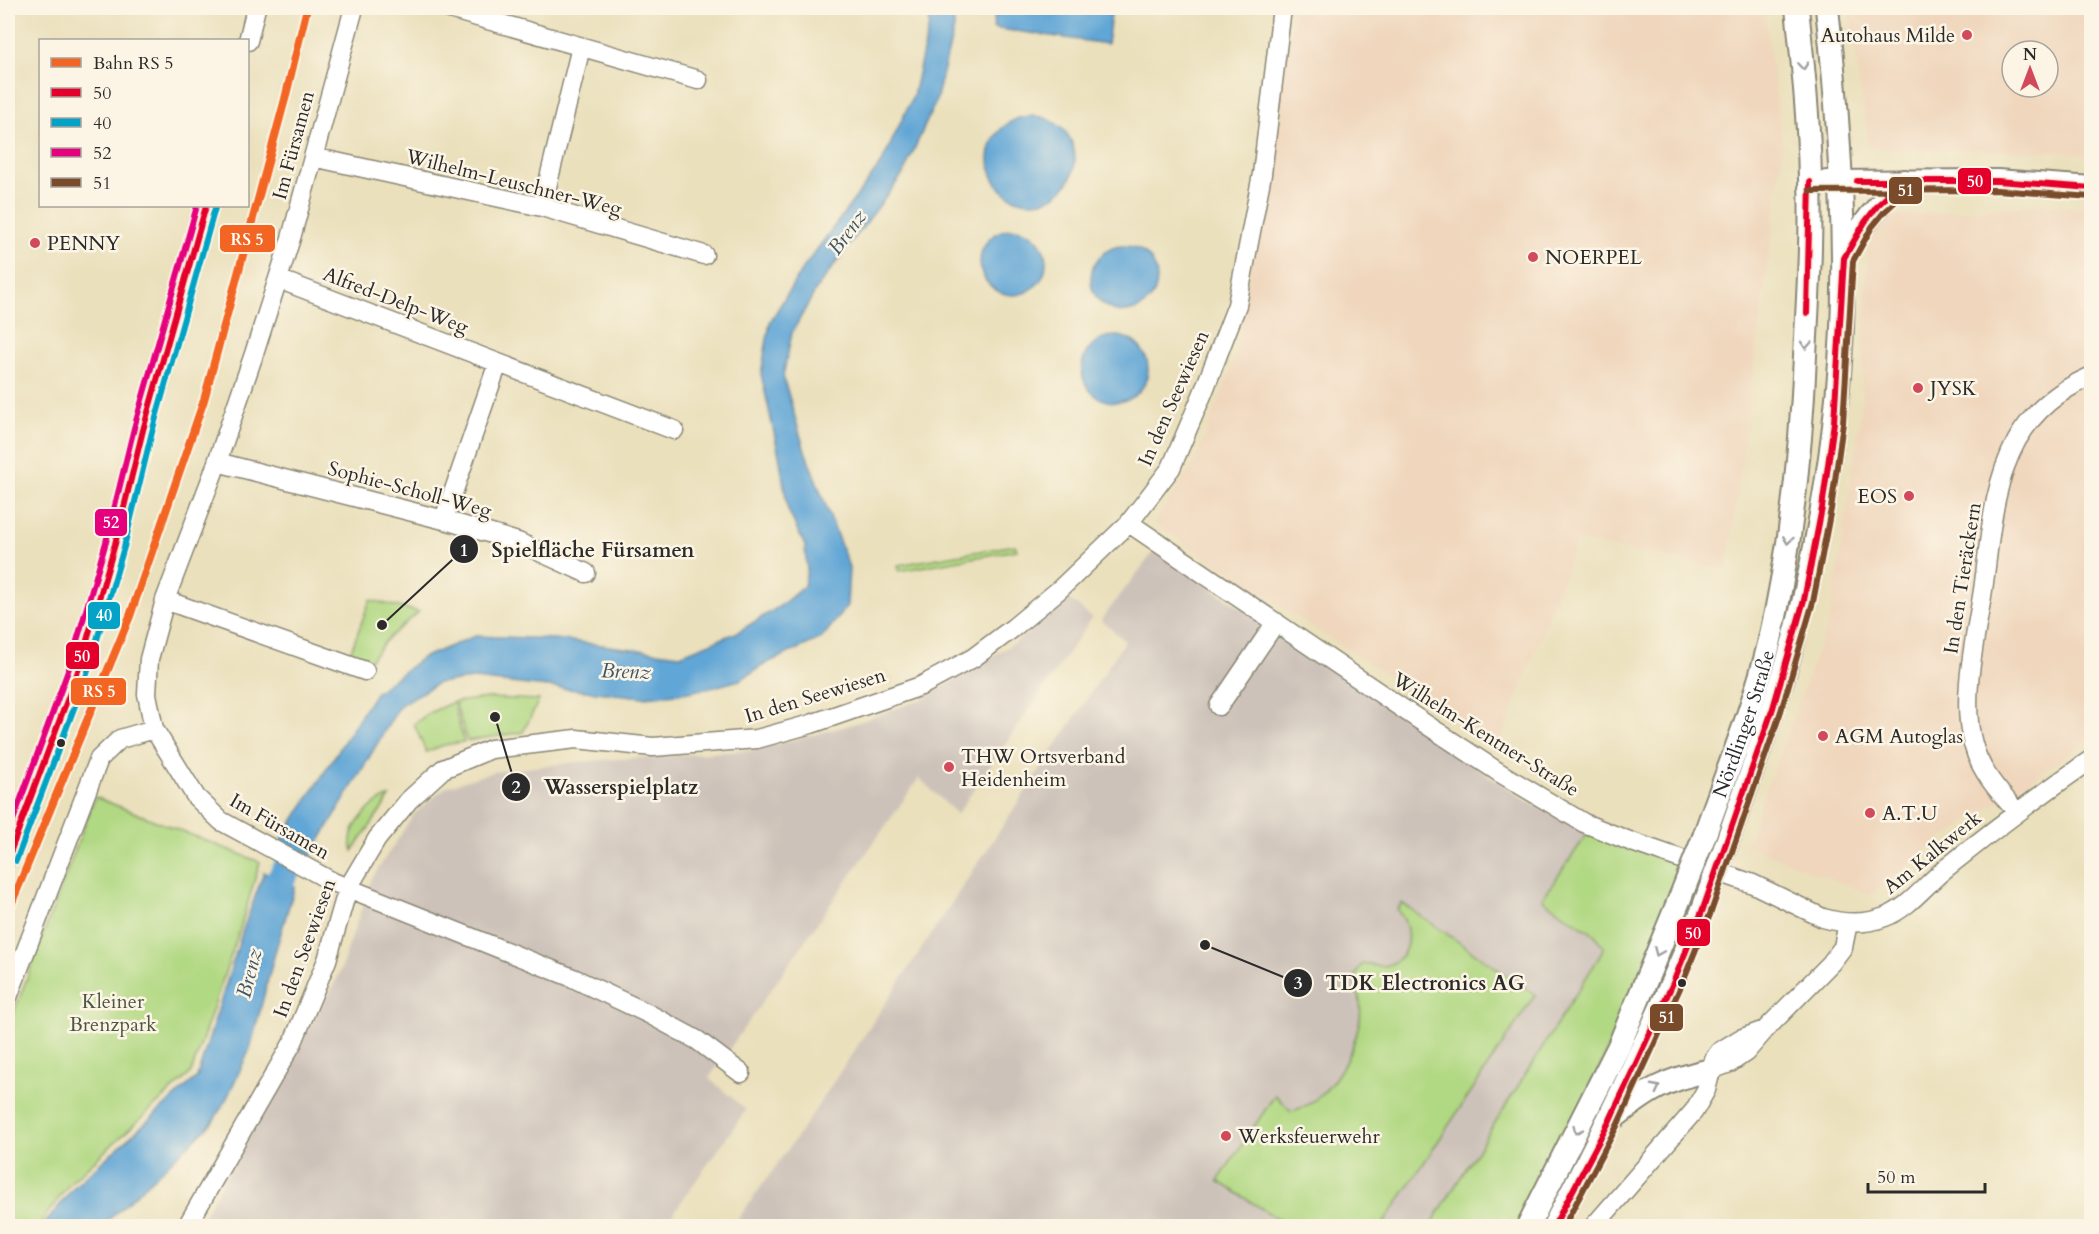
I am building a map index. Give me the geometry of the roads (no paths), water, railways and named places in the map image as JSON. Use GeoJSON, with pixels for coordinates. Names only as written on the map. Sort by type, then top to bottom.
{"type":"FeatureCollection","features":[{"type":"Feature","properties":{"kind":"main road","name":"Nördlinger Straße"},"geometry":{"type":"LineString","coordinates":[[1528,1227],[1618,1046],[1680,898],[1749,709],[1768,646],[1789,539],[1803,406],[1809,292],[1810,182],[1797,8]]}},
{"type":"Feature","properties":{"kind":"main road","name":"Nördlinger Straße"},"geometry":{"type":"LineString","coordinates":[[1554,1227],[1609,1122],[1673,983],[1703,909],[1773,708],[1804,600],[1822,508],[1834,422],[1844,258],[1838,121],[1827,8]]}},
{"type":"Feature","properties":{"kind":"main road"},"geometry":{"type":"LineString","coordinates":[[1844,258],[1878,205],[1904,181]]}},
{"type":"Feature","properties":{"kind":"main road"},"geometry":{"type":"LineString","coordinates":[[1810,182],[1997,181],[2091,188]]}},
{"type":"Feature","properties":{"kind":"main road"},"geometry":{"type":"LineString","coordinates":[[1609,1122],[1657,1086],[1686,1075],[1711,1070]]}},
{"type":"Feature","properties":{"kind":"street"},"geometry":{"type":"LineString","coordinates":[[248,39],[256,8]]}},
{"type":"Feature","properties":{"kind":"street","name":"Im Fürsamen"},"geometry":{"type":"LineString","coordinates":[[354,8],[278,279],[217,462],[165,600],[150,659],[147,694],[154,729],[196,797],[221,821],[348,888],[573,978],[630,1005],[697,1040],[741,1073]]}},
{"type":"Feature","properties":{"kind":"street"},"geometry":{"type":"LineString","coordinates":[[446,8],[698,80]]}},
{"type":"Feature","properties":{"kind":"street","name":"In den Seewiesen"},"geometry":{"type":"LineString","coordinates":[[187,1227],[293,1042],[327,960],[348,888],[377,839],[409,800],[443,769],[491,749],[576,739],[653,747],[757,739],[812,724],[921,686],[973,658],[1013,628],[1060,589],[1129,524],[1171,468],[1237,305],[1262,174],[1282,8]]}},
{"type":"Feature","properties":{"kind":"street"},"geometry":{"type":"LineString","coordinates":[[542,207],[581,47]]}},
{"type":"Feature","properties":{"kind":"street","name":"Wilhelm-Leuschner-Weg"},"geometry":{"type":"LineString","coordinates":[[313,158],[542,207],[704,255]]}},
{"type":"Feature","properties":{"kind":"street"},"geometry":{"type":"LineString","coordinates":[[8,858],[78,671],[112,555],[146,419],[206,207]]}},
{"type":"Feature","properties":{"kind":"street","name":"Alfred-Delp-Weg"},"geometry":{"type":"LineString","coordinates":[[278,279],[674,430]]}},
{"type":"Feature","properties":{"kind":"street"},"geometry":{"type":"LineString","coordinates":[[444,519],[498,363]]}},
{"type":"Feature","properties":{"kind":"street","name":"In den Tieräckern"},"geometry":{"type":"LineString","coordinates":[[2017,812],[1991,783],[1976,755],[1969,730],[1971,669],[1996,507],[2003,471],[2018,438],[2051,400],[2063,390],[2091,376]]}},
{"type":"Feature","properties":{"kind":"street","name":"Sophie-Scholl-Weg"},"geometry":{"type":"LineString","coordinates":[[217,462],[444,519],[518,542],[586,573]]}},
{"type":"Feature","properties":{"kind":"street","name":"Wilhelm-Kentner-Straße"},"geometry":{"type":"LineString","coordinates":[[1129,524],[1500,773],[1584,822],[1632,842],[1753,884],[1823,918],[1848,923]]}},
{"type":"Feature","properties":{"kind":"street"},"geometry":{"type":"LineString","coordinates":[[165,600],[365,671]]}},
{"type":"Feature","properties":{"kind":"street"},"geometry":{"type":"LineString","coordinates":[[1220,706],[1276,622]]}},
{"type":"Feature","properties":{"kind":"street"},"geometry":{"type":"LineString","coordinates":[[8,997],[99,759],[120,739],[154,729]]}},
{"type":"Feature","properties":{"kind":"street","name":"Am Kalkwerk"},"geometry":{"type":"LineString","coordinates":[[1848,923],[1875,921],[1901,908],[1942,871],[2017,812],[2091,759]]}},
{"type":"Feature","properties":{"kind":"street"},"geometry":{"type":"LineString","coordinates":[[1594,1227],[1694,1111],[1706,1090],[1714,1059],[1727,1046],[1765,1030],[1838,955],[1843,947],[1848,923]]}},
{"type":"Feature","properties":{"kind":"water"},"geometry":{"type":"Polygon","coordinates":[[[928,8],[953,8],[954,28],[936,101],[903,174],[817,288],[792,333],[783,376],[804,448],[849,567],[847,606],[822,638],[767,663],[740,680],[710,688],[643,697],[473,679],[438,683],[400,705],[308,861],[278,845],[375,693],[422,658],[475,636],[555,639],[680,655],[738,632],[780,606],[804,586],[807,571],[805,546],[788,510],[779,455],[761,374],[770,322],[801,271],[882,162],[913,96],[929,25],[928,8]]]}},
{"type":"Feature","properties":{"kind":"water"},"geometry":{"type":"Polygon","coordinates":[[[996,8],[1112,8],[1107,44],[993,28],[996,8]]]}},
{"type":"Feature","properties":{"kind":"water"},"geometry":{"type":"Polygon","coordinates":[[[1032,116],[1056,123],[1068,135],[1075,159],[1068,183],[1056,195],[1032,202],[1008,195],[996,183],[989,159],[996,135],[1008,123],[1032,116]]]}},
{"type":"Feature","properties":{"kind":"water"},"geometry":{"type":"Polygon","coordinates":[[[1013,229],[1026,231],[1041,244],[1046,262],[1044,275],[1031,290],[1013,295],[1000,293],[985,280],[980,262],[982,249],[995,234],[1013,229]]]}},
{"type":"Feature","properties":{"kind":"water"},"geometry":{"type":"Polygon","coordinates":[[[1124,246],[1137,248],[1152,261],[1157,279],[1155,292],[1142,307],[1124,312],[1111,310],[1096,297],[1091,279],[1093,266],[1106,251],[1124,246]]]}},
{"type":"Feature","properties":{"kind":"water"},"geometry":{"type":"Polygon","coordinates":[[[1115,336],[1128,338],[1143,351],[1148,369],[1146,382],[1133,397],[1115,402],[1102,400],[1087,387],[1082,369],[1084,356],[1097,341],[1115,336]]]}},
{"type":"Feature","properties":{"kind":"water"},"geometry":{"type":"Polygon","coordinates":[[[264,872],[279,882],[295,886],[250,1049],[226,1100],[212,1123],[102,1226],[43,1226],[75,1186],[197,1077],[243,930],[264,872]]]}},
{"type":"Feature","properties":{"kind":"waterway","name":"Brenz"},"geometry":{"type":"LineString","coordinates":[[264,919],[279,882],[307,835]]}},
{"type":"Feature","properties":{"kind":"place","name":"Autohaus Milde"},"geometry":{"type":"Point","coordinates":[1967,35]}},
{"type":"Feature","properties":{"kind":"place","name":"PENNY"},"geometry":{"type":"Point","coordinates":[35,243]}},
{"type":"Feature","properties":{"kind":"place","name":"NOERPEL"},"geometry":{"type":"Point","coordinates":[1533,257]}},
{"type":"Feature","properties":{"kind":"place","name":"JYSK"},"geometry":{"type":"Point","coordinates":[1918,388]}},
{"type":"Feature","properties":{"kind":"place","name":"EOS"},"geometry":{"type":"Point","coordinates":[1909,496]}},
{"type":"Feature","properties":{"kind":"place","name":"Spielfläche Fürsamen"},"geometry":{"type":"Point","coordinates":[382,625]}},
{"type":"Feature","properties":{"kind":"place","name":"Wasserspielplatz"},"geometry":{"type":"Point","coordinates":[495,717]}},
{"type":"Feature","properties":{"kind":"place","name":"AGM Autoglas"},"geometry":{"type":"Point","coordinates":[1823,736]}},
{"type":"Feature","properties":{"kind":"place","name":"THW Ortsverband Heidenheim"},"geometry":{"type":"Point","coordinates":[949,767]}},
{"type":"Feature","properties":{"kind":"place","name":"A.T.U"},"geometry":{"type":"Point","coordinates":[1870,813]}},
{"type":"Feature","properties":{"kind":"place","name":"TDK Electronics AG"},"geometry":{"type":"Point","coordinates":[1205,945]}},
{"type":"Feature","properties":{"kind":"place","name":"Werksfeuerwehr"},"geometry":{"type":"Point","coordinates":[1226,1136]}},
{"type":"Feature","properties":{"kind":"park label","name":"Kleiner Brenzpark"},"geometry":{"type":"Point","coordinates":[113,1012]}}]}
